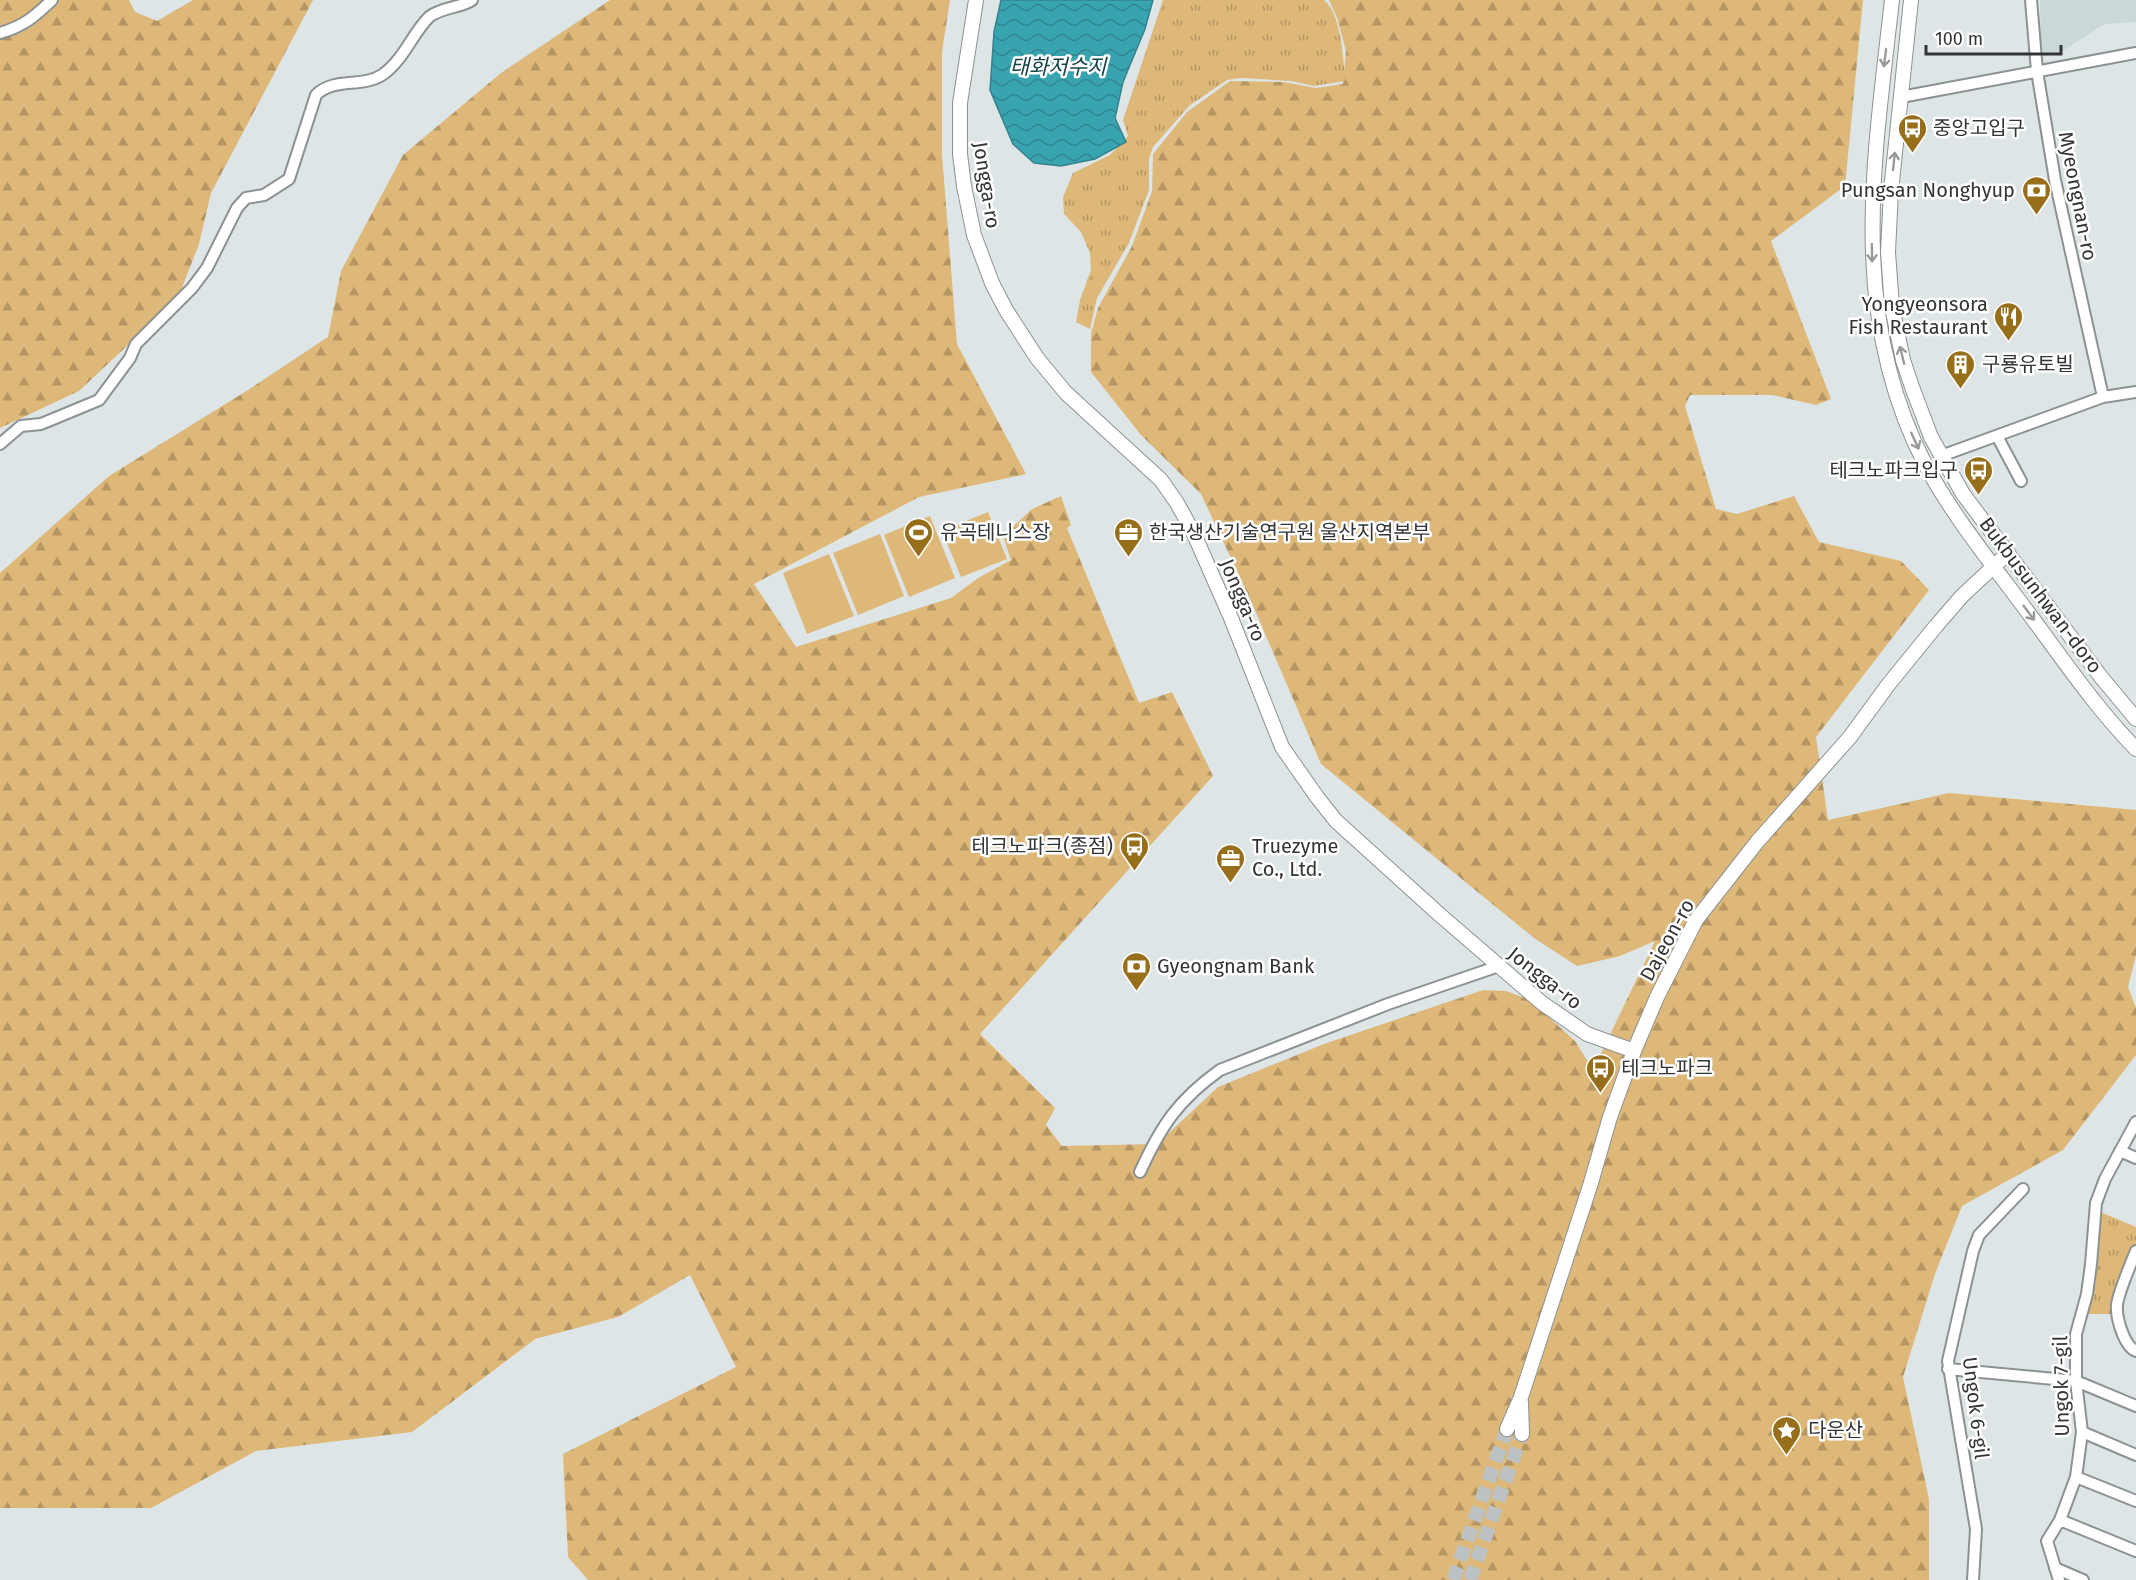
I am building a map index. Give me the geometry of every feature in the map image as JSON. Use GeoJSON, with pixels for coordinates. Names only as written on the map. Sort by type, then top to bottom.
{"type":"FeatureCollection","features":[{"type":"Feature","properties":{"kind":"main road","name":"Jongga-ro"},"geometry":{"type":"LineString","coordinates":[[976,0],[960,104],[960,154],[974,235],[992,283],[1006,310],[1037,358],[1066,393],[1161,480],[1177,502],[1194,534],[1231,618],[1282,747],[1336,821],[1549,1008],[1587,1034],[1634,1051]]}},
{"type":"Feature","properties":{"kind":"main road","name":"Bukbusunhwan-doro"},"geometry":{"type":"LineString","coordinates":[[1892,0],[1879,117],[1872,226],[1873,280],[1881,336],[1895,392],[1926,465],[1951,506],[2085,688],[2136,749]]}},
{"type":"Feature","properties":{"kind":"main road","name":"Bukbusunhwan-doro"},"geometry":{"type":"LineString","coordinates":[[1911,0],[1888,227],[1892,307],[1901,351],[1912,387],[1941,456],[1964,494],[2101,677],[2136,719]]}},
{"type":"Feature","properties":{"kind":"main road","name":"Dajeon-ro"},"geometry":{"type":"LineString","coordinates":[[1506,1429],[1521,1397],[1590,1186],[1610,1117],[1634,1051],[1657,997],[1696,920],[1764,833],[1850,737],[1888,685],[1936,626],[1962,596],[2008,553]]}},
{"type":"Feature","properties":{"kind":"main road","name":"Dajeon-ro"},"geometry":{"type":"LineString","coordinates":[[1521,1397],[1522,1434]]}},
{"type":"Feature","properties":{"kind":"street"},"geometry":{"type":"LineString","coordinates":[[0,33],[20,27],[30,21],[52,0]]}},
{"type":"Feature","properties":{"kind":"street"},"geometry":{"type":"LineString","coordinates":[[0,444],[21,426],[41,424],[99,400],[130,358],[136,344],[192,288],[207,268],[237,208],[246,198],[264,195],[288,179],[316,95],[324,87],[371,80],[383,75],[404,53],[430,16],[472,0]]}},
{"type":"Feature","properties":{"kind":"street","name":"Myeongnan-ro"},"geometry":{"type":"LineString","coordinates":[[2031,0],[2037,71],[2055,180],[2103,397]]}},
{"type":"Feature","properties":{"kind":"street"},"geometry":{"type":"LineString","coordinates":[[1901,97],[2136,53]]}},
{"type":"Feature","properties":{"kind":"street"},"geometry":{"type":"LineString","coordinates":[[1941,456],[2103,397],[2136,392]]}},
{"type":"Feature","properties":{"kind":"street"},"geometry":{"type":"LineString","coordinates":[[1997,436],[2021,481]]}},
{"type":"Feature","properties":{"kind":"street"},"geometry":{"type":"LineString","coordinates":[[1140,1172],[1167,1120],[1202,1083],[1220,1070],[1388,1004],[1499,966]]}},
{"type":"Feature","properties":{"kind":"street","name":"Ungok 7-gil"},"geometry":{"type":"LineString","coordinates":[[2059,1580],[2048,1541],[2060,1520],[2076,1477],[2082,1432],[2076,1381],[2076,1334],[2087,1294],[2096,1203],[2105,1179],[2136,1122]]}},
{"type":"Feature","properties":{"kind":"street"},"geometry":{"type":"LineString","coordinates":[[2120,1151],[2136,1158]]}},
{"type":"Feature","properties":{"kind":"street","name":"Ungok 6-gil"},"geometry":{"type":"LineString","coordinates":[[1972,1580],[1976,1529],[1948,1361],[1971,1259],[1979,1235],[2024,1189]]}},
{"type":"Feature","properties":{"kind":"street"},"geometry":{"type":"LineString","coordinates":[[2136,1251],[2116,1306],[2124,1340],[2130,1349],[2136,1351]]}},
{"type":"Feature","properties":{"kind":"street"},"geometry":{"type":"LineString","coordinates":[[1948,1369],[2076,1381],[2136,1406]]}},
{"type":"Feature","properties":{"kind":"street"},"geometry":{"type":"LineString","coordinates":[[2082,1432],[2136,1455]]}},
{"type":"Feature","properties":{"kind":"street"},"geometry":{"type":"LineString","coordinates":[[2076,1477],[2136,1501]]}},
{"type":"Feature","properties":{"kind":"street"},"geometry":{"type":"LineString","coordinates":[[2060,1520],[2136,1551]]}},
{"type":"Feature","properties":{"kind":"street"},"geometry":{"type":"LineString","coordinates":[[2055,1568],[2083,1580]]}},
{"type":"Feature","properties":{"kind":"shaded area"},"geometry":{"type":"Polygon","coordinates":[[[2040,0],[2136,0],[2136,22],[2105,24],[2056,55],[2041,54],[2040,0]]]}},
{"type":"Feature","properties":{"kind":"green space"},"geometry":{"type":"Polygon","coordinates":[[[0,0],[129,0],[135,12],[157,21],[193,0],[313,0],[211,193],[199,244],[178,298],[79,391],[0,428],[0,0]]]}},
{"type":"Feature","properties":{"kind":"green space"},"geometry":{"type":"Polygon","coordinates":[[[610,0],[950,0],[942,52],[942,155],[957,344],[1026,474],[919,497],[754,584],[796,647],[951,598],[978,578],[1011,560],[1003,536],[1032,509],[1061,496],[1071,525],[1067,528],[1139,703],[1172,692],[1213,776],[980,1034],[1055,1108],[1046,1125],[1062,1146],[1157,1144],[1218,1087],[1324,1044],[1483,990],[1506,991],[1530,1000],[1575,1041],[1593,1070],[1655,941],[1620,956],[1577,966],[1534,938],[1321,764],[1251,601],[1201,494],[1141,435],[1091,372],[1091,333],[1098,308],[1132,246],[1152,191],[1153,154],[1187,112],[1230,81],[1284,82],[1316,88],[1343,84],[1346,51],[1337,18],[1329,0],[1863,0],[1845,186],[1771,241],[1831,399],[1816,405],[1772,395],[1690,395],[1685,406],[1716,509],[1737,514],[1794,496],[1819,542],[1901,561],[1929,590],[1816,737],[1828,820],[1949,793],[2136,810],[2136,955],[2128,987],[2136,1008],[2136,1055],[2063,1150],[1962,1206],[1935,1274],[1903,1377],[1929,1499],[1929,1580],[588,1580],[568,1557],[563,1454],[736,1367],[690,1275],[618,1317],[535,1339],[412,1432],[256,1451],[151,1508],[0,1508],[0,573],[109,476],[248,390],[328,337],[341,271],[403,155],[501,73],[610,0]]]}},
{"type":"Feature","properties":{"kind":"green space"},"geometry":{"type":"Polygon","coordinates":[[[1163,0],[1324,0],[1330,6],[1338,26],[1345,81],[1314,86],[1291,81],[1241,78],[1227,80],[1189,106],[1153,147],[1149,159],[1149,190],[1129,243],[1097,298],[1090,329],[1076,322],[1080,300],[1091,270],[1090,253],[1081,232],[1064,214],[1063,197],[1073,173],[1110,155],[1128,136],[1123,120],[1163,0]]]}},
{"type":"Feature","properties":{"kind":"green space","name":"유곡테니스장"},"geometry":{"type":"Polygon","coordinates":[[[988,512],[1007,559],[961,577],[942,531],[988,512]]]}},
{"type":"Feature","properties":{"kind":"green space","name":"유곡테니스장"},"geometry":{"type":"Polygon","coordinates":[[[930,516],[955,578],[909,597],[884,535],[930,516]]]}},
{"type":"Feature","properties":{"kind":"green space","name":"유곡테니스장"},"geometry":{"type":"Polygon","coordinates":[[[880,534],[904,596],[858,615],[833,553],[880,534]]]}},
{"type":"Feature","properties":{"kind":"green space"},"geometry":{"type":"Polygon","coordinates":[[[829,554],[854,616],[807,634],[783,573],[829,554]]]}},
{"type":"Feature","properties":{"kind":"green space"},"geometry":{"type":"Polygon","coordinates":[[[2098,1211],[2136,1227],[2136,1246],[2115,1314],[2083,1314],[2098,1211]]]}},
{"type":"Feature","properties":{"kind":"water","name":"태화저수지"},"geometry":{"type":"Polygon","coordinates":[[[1001,0],[1153,0],[1145,29],[1123,82],[1115,118],[1126,142],[1095,159],[1061,166],[1034,163],[1013,144],[990,90],[994,32],[1001,0]]]}},
{"type":"Feature","properties":{"kind":"tunnel"},"geometry":{"type":"LineString","coordinates":[[1453,1580],[1507,1429]]}},
{"type":"Feature","properties":{"kind":"tunnel"},"geometry":{"type":"LineString","coordinates":[[1470,1580],[1522,1434]]}},
{"type":"Feature","properties":{"kind":"place","name":"중앙고입구"},"geometry":{"type":"Point","coordinates":[1912,154]}},
{"type":"Feature","properties":{"kind":"place","name":"Pungsan Nonghyup"},"geometry":{"type":"Point","coordinates":[2036,216]}},
{"type":"Feature","properties":{"kind":"place","name":"Yongyeonsora Fish Restaurant"},"geometry":{"type":"Point","coordinates":[2009,342]}},
{"type":"Feature","properties":{"kind":"place","name":"구룡유토빌"},"geometry":{"type":"Point","coordinates":[1961,390]}},
{"type":"Feature","properties":{"kind":"place","name":"테크노파크입구"},"geometry":{"type":"Point","coordinates":[1979,496]}},
{"type":"Feature","properties":{"kind":"place","name":"유곡테니스장"},"geometry":{"type":"Point","coordinates":[919,558]}},
{"type":"Feature","properties":{"kind":"place","name":"한국생산기술연구원 울산지역본부"},"geometry":{"type":"Point","coordinates":[1128,558]}},
{"type":"Feature","properties":{"kind":"place","name":"테크노파크(종점)"},"geometry":{"type":"Point","coordinates":[1134,872]}},
{"type":"Feature","properties":{"kind":"place","name":"Truezyme Co., Ltd."},"geometry":{"type":"Point","coordinates":[1231,884]}},
{"type":"Feature","properties":{"kind":"place","name":"Gyeongnam Bank"},"geometry":{"type":"Point","coordinates":[1136,992]}},
{"type":"Feature","properties":{"kind":"place","name":"테크노파크"},"geometry":{"type":"Point","coordinates":[1600,1094]}},
{"type":"Feature","properties":{"kind":"place","name":"다운산"},"geometry":{"type":"Point","coordinates":[1787,1456]}}]}
